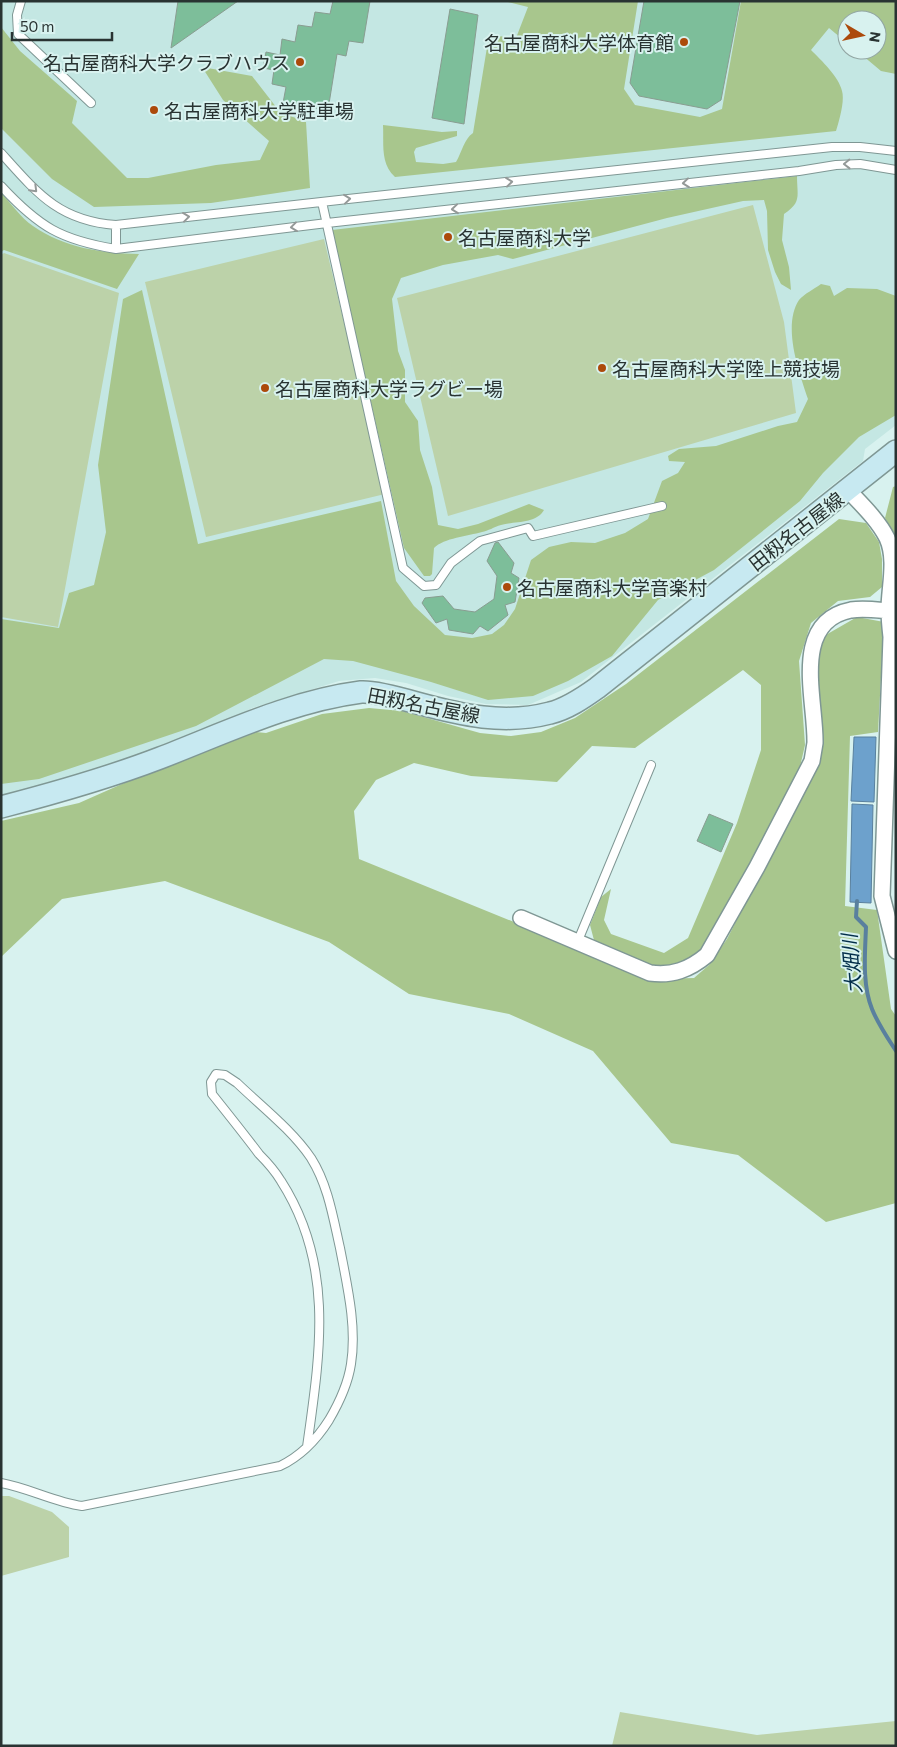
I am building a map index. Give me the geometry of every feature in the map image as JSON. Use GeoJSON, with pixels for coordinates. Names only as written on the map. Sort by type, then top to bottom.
{"type":"FeatureCollection","features":[{"type":"Feature","properties":{"kind":"main road","name":"田籾名古屋線"},"geometry":{"type":"LineString","coordinates":[[1,807],[97,780],[280,712],[329,697],[364,692],[403,699],[462,715],[516,720],[552,713],[576,702],[597,688],[896,451]]}},
{"type":"Feature","properties":{"kind":"street"},"geometry":{"type":"LineString","coordinates":[[848,490],[870,514],[886,536],[890,544],[892,561],[889,611],[891,637],[882,896],[896,951]]}},
{"type":"Feature","properties":{"kind":"street"},"geometry":{"type":"LineString","coordinates":[[521,918],[634,967],[650,972],[664,975],[695,966],[707,955],[812,762],[814,743],[809,666],[814,642],[825,622],[843,612],[860,609],[889,611]]}},
{"type":"Feature","properties":{"kind":"lane"},"geometry":{"type":"LineString","coordinates":[[22,1],[17,15],[18,34],[91,102]]}},
{"type":"Feature","properties":{"kind":"lane"},"geometry":{"type":"LineString","coordinates":[[1,153],[33,189],[51,204],[80,219],[97,224],[116,226],[832,147],[860,147],[896,152]]}},
{"type":"Feature","properties":{"kind":"lane"},"geometry":{"type":"LineString","coordinates":[[1,186],[21,207],[42,224],[64,236],[88,245],[116,249],[327,223],[799,171],[836,165],[860,164],[896,170]]}},
{"type":"Feature","properties":{"kind":"lane"},"geometry":{"type":"LineString","coordinates":[[322,202],[403,568],[424,586],[436,585],[451,562],[480,541],[528,528],[533,536],[662,506]]}},
{"type":"Feature","properties":{"kind":"lane"},"geometry":{"type":"LineString","coordinates":[[116,226],[116,249]]}},
{"type":"Feature","properties":{"kind":"lane"},"geometry":{"type":"LineString","coordinates":[[577,943],[651,765]]}},
{"type":"Feature","properties":{"kind":"lane"},"geometry":{"type":"LineString","coordinates":[[1,1483],[14,1485],[64,1503],[82,1506],[280,1466],[292,1460],[307,1447],[323,1428],[337,1406],[347,1381],[351,1364],[352,1321],[331,1207],[321,1177],[311,1158],[296,1140],[237,1083],[225,1075],[216,1074],[211,1082],[212,1094],[281,1180],[302,1220],[312,1251],[319,1301],[320,1334],[318,1371],[307,1447]]}},
{"type":"Feature","properties":{"kind":"shaded area","name":"名古屋商科大学"},"geometry":{"type":"Polygon","coordinates":[[[1,1],[896,1],[896,425],[865,449],[863,461],[581,682],[528,705],[486,704],[448,696],[406,683],[375,678],[339,681],[252,708],[218,727],[77,777],[1,798],[1,1]]]}},
{"type":"Feature","properties":{"kind":"green space"},"geometry":{"type":"Polygon","coordinates":[[[504,1],[638,1],[624,89],[635,105],[700,117],[722,109],[741,1],[896,1],[896,74],[881,71],[868,60],[887,60],[887,10],[837,10],[837,35],[829,28],[811,50],[834,75],[842,91],[842,105],[836,131],[395,177],[390,172],[385,159],[383,125],[442,132],[457,131],[457,136],[416,148],[414,152],[416,162],[443,164],[456,162],[465,142],[473,133],[489,35],[516,38],[528,7],[504,1]]]}},
{"type":"Feature","properties":{"kind":"green space"},"geometry":{"type":"Polygon","coordinates":[[[1,27],[20,51],[77,101],[72,123],[127,178],[148,178],[216,165],[260,160],[269,141],[223,100],[202,67],[252,76],[280,112],[306,122],[310,188],[211,203],[94,207],[52,179],[1,128],[1,27]]]}},
{"type":"Feature","properties":{"kind":"green space"},"geometry":{"type":"Polygon","coordinates":[[[797,176],[798,194],[794,206],[784,214],[782,240],[789,267],[791,290],[781,284],[768,250],[767,211],[764,200],[743,201],[667,218],[513,259],[498,255],[443,265],[401,278],[392,299],[398,351],[405,370],[405,402],[418,421],[420,450],[432,487],[438,525],[458,529],[478,524],[529,504],[544,510],[531,520],[501,525],[438,545],[434,548],[432,574],[424,576],[404,548],[332,230],[797,176]]]}},
{"type":"Feature","properties":{"kind":"green space"},"geometry":{"type":"Polygon","coordinates":[[[1,193],[29,223],[58,240],[97,251],[139,254],[117,289],[4,250],[1,252],[1,193]]]}},
{"type":"Feature","properties":{"kind":"green space","name":"名古屋商科大学陸上競技場"},"geometry":{"type":"Polygon","coordinates":[[[753,205],[784,322],[796,413],[448,516],[397,298],[753,205]]]}},
{"type":"Feature","properties":{"kind":"green space","name":"名古屋商科大学ラグビー場"},"geometry":{"type":"Polygon","coordinates":[[[324,239],[385,494],[206,537],[145,282],[324,239]]]}},
{"type":"Feature","properties":{"kind":"green space"},"geometry":{"type":"Polygon","coordinates":[[[4,253],[119,293],[58,627],[1,617],[1,255],[4,253]]]}},
{"type":"Feature","properties":{"kind":"green space"},"geometry":{"type":"Polygon","coordinates":[[[821,284],[830,286],[834,296],[847,288],[877,289],[896,296],[896,415],[859,437],[823,473],[800,501],[714,570],[658,600],[612,656],[568,681],[533,696],[488,700],[353,661],[324,659],[196,726],[39,779],[1,784],[1,619],[59,628],[69,593],[94,585],[106,532],[98,465],[123,299],[142,290],[198,544],[381,501],[396,581],[414,606],[445,635],[472,638],[492,634],[504,625],[515,609],[531,560],[549,547],[571,542],[595,543],[625,533],[648,519],[662,481],[678,473],[685,462],[669,461],[668,456],[679,449],[716,446],[778,426],[797,422],[808,399],[800,376],[794,349],[792,323],[794,311],[799,300],[821,284]]]}},
{"type":"Feature","properties":{"kind":"green space"},"geometry":{"type":"Polygon","coordinates":[[[896,486],[896,537],[885,518],[893,487],[896,486]]]}},
{"type":"Feature","properties":{"kind":"green space"},"geometry":{"type":"Polygon","coordinates":[[[839,519],[866,523],[879,542],[882,559],[882,587],[870,597],[838,601],[811,623],[799,661],[805,745],[797,780],[707,948],[683,967],[654,971],[595,944],[590,925],[601,897],[611,889],[604,920],[611,934],[664,953],[688,938],[737,823],[761,750],[761,685],[743,670],[635,748],[592,746],[557,782],[471,776],[414,763],[376,780],[354,811],[359,859],[654,979],[694,978],[709,965],[727,939],[816,765],[817,661],[824,636],[857,617],[884,622],[878,732],[850,736],[845,906],[877,910],[891,1009],[896,1016],[896,1203],[826,1222],[738,1155],[671,1143],[593,1051],[509,1014],[409,994],[329,942],[165,881],[62,899],[1,957],[1,821],[79,803],[149,772],[256,732],[266,733],[322,714],[369,708],[402,711],[480,733],[511,736],[541,732],[575,718],[626,684],[839,519]]]}},
{"type":"Feature","properties":{"kind":"green space"},"geometry":{"type":"Polygon","coordinates":[[[1,1496],[9,1496],[52,1512],[69,1527],[69,1557],[1,1576],[1,1496]]]}},
{"type":"Feature","properties":{"kind":"green space"},"geometry":{"type":"Polygon","coordinates":[[[620,1712],[757,1735],[896,1721],[896,1746],[612,1746],[620,1712]]]}},
{"type":"Feature","properties":{"kind":"water"},"geometry":{"type":"Polygon","coordinates":[[[854,737],[876,737],[874,802],[851,801],[854,737]]]}},
{"type":"Feature","properties":{"kind":"water"},"geometry":{"type":"Polygon","coordinates":[[[852,804],[873,805],[871,903],[850,902],[852,804]]]}},
{"type":"Feature","properties":{"kind":"building"},"geometry":{"type":"Polygon","coordinates":[[[178,1],[238,1],[171,48],[178,1]]]}},
{"type":"Feature","properties":{"kind":"building","name":"名古屋商科大学クラブハウス"},"geometry":{"type":"Polygon","coordinates":[[[333,1],[370,1],[363,43],[349,41],[346,56],[337,54],[328,110],[283,103],[286,87],[272,84],[274,70],[263,68],[266,52],[280,55],[282,39],[295,42],[298,25],[312,27],[315,12],[330,14],[333,1]]]}},
{"type":"Feature","properties":{"kind":"building","name":"名古屋商科大学体育館"},"geometry":{"type":"Polygon","coordinates":[[[644,1],[740,1],[721,100],[707,109],[639,96],[630,83],[644,1]]]}},
{"type":"Feature","properties":{"kind":"building"},"geometry":{"type":"Polygon","coordinates":[[[450,9],[478,15],[464,124],[432,118],[450,9]]]}},
{"type":"Feature","properties":{"kind":"building","name":"名古屋商科大学音楽村"},"geometry":{"type":"Polygon","coordinates":[[[498,542],[514,563],[511,573],[519,578],[515,602],[505,605],[508,615],[488,631],[480,626],[473,634],[449,630],[447,619],[436,623],[422,603],[425,598],[443,596],[454,609],[475,612],[494,599],[497,576],[487,561],[495,543],[498,542]]]}},
{"type":"Feature","properties":{"kind":"building"},"geometry":{"type":"Polygon","coordinates":[[[709,814],[733,824],[721,852],[697,841],[709,814]]]}},
{"type":"Feature","properties":{"kind":"waterway","name":"大畑川"},"geometry":{"type":"LineString","coordinates":[[857,901],[856,917],[866,927],[865,969],[869,999],[877,1020],[896,1051]]}},
{"type":"Feature","properties":{"kind":"place","name":"名古屋商科大学体育館"},"geometry":{"type":"Point","coordinates":[684,42]}},
{"type":"Feature","properties":{"kind":"place","name":"名古屋商科大学クラブハウス"},"geometry":{"type":"Point","coordinates":[300,62]}},
{"type":"Feature","properties":{"kind":"place","name":"名古屋商科大学駐車場"},"geometry":{"type":"Point","coordinates":[154,110]}},
{"type":"Feature","properties":{"kind":"place","name":"名古屋商科大学"},"geometry":{"type":"Point","coordinates":[448,237]}},
{"type":"Feature","properties":{"kind":"place","name":"名古屋商科大学陸上競技場"},"geometry":{"type":"Point","coordinates":[602,368]}},
{"type":"Feature","properties":{"kind":"place","name":"名古屋商科大学ラグビー場"},"geometry":{"type":"Point","coordinates":[265,388]}},
{"type":"Feature","properties":{"kind":"place","name":"名古屋商科大学音楽村"},"geometry":{"type":"Point","coordinates":[507,587]}}]}
